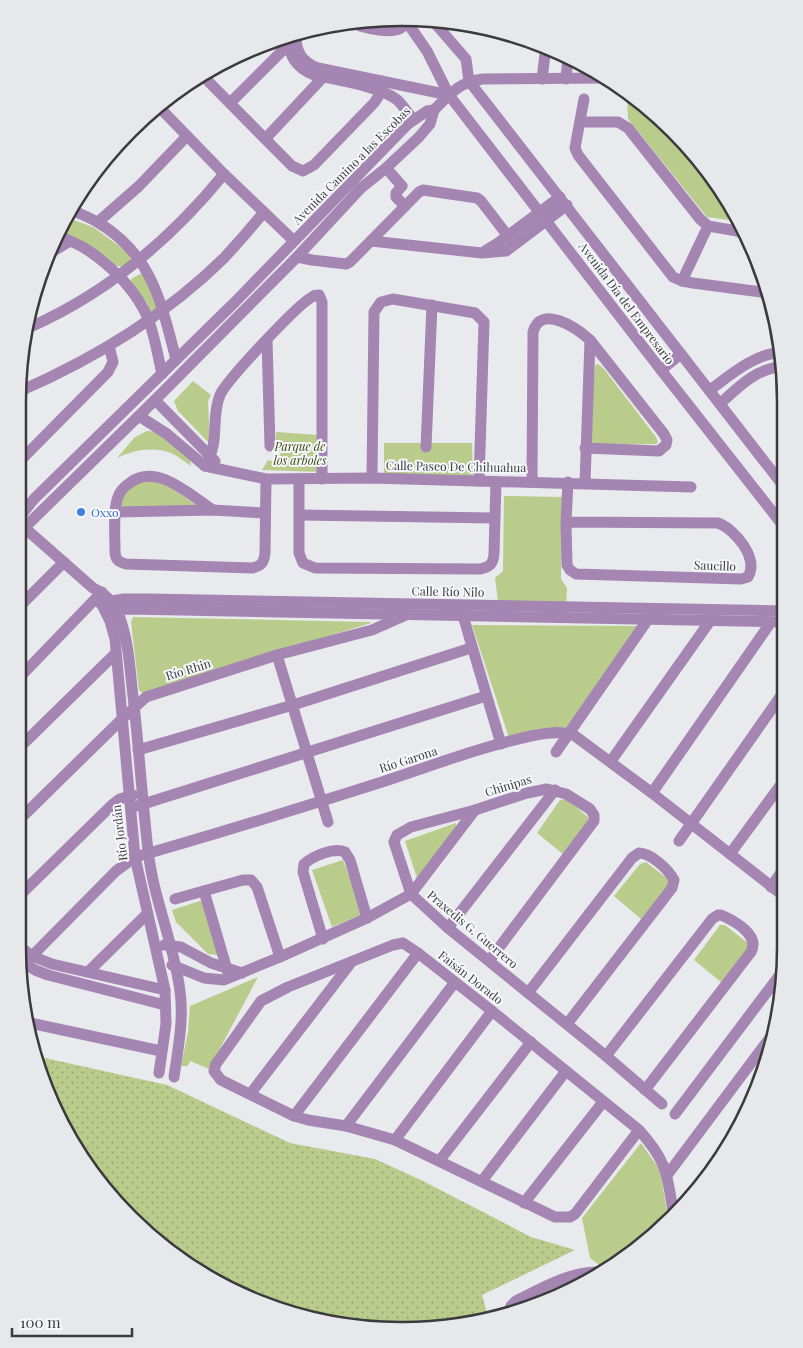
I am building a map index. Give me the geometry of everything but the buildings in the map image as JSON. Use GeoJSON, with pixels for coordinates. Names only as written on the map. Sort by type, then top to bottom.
{"type":"FeatureCollection","features":[{"type":"Feature","properties":{"kind":"street"},"geometry":{"type":"LineString","coordinates":[[367,28],[375,30],[396,30],[402,26]]}},
{"type":"Feature","properties":{"kind":"street","name":"Avenida Día del Empresario"},"geometry":{"type":"LineString","coordinates":[[411,26],[427,51],[449,95],[777,518]]}},
{"type":"Feature","properties":{"kind":"street"},"geometry":{"type":"LineString","coordinates":[[439,28],[466,59],[470,81]]}},
{"type":"Feature","properties":{"kind":"street"},"geometry":{"type":"LineString","coordinates":[[291,43],[290,54],[296,64],[304,71],[327,74],[380,86],[449,95]]}},
{"type":"Feature","properties":{"kind":"street"},"geometry":{"type":"LineString","coordinates":[[230,103],[287,44]]}},
{"type":"Feature","properties":{"kind":"street"},"geometry":{"type":"LineString","coordinates":[[542,79],[545,55]]}},
{"type":"Feature","properties":{"kind":"street"},"geometry":{"type":"LineString","coordinates":[[566,79],[567,65]]}},
{"type":"Feature","properties":{"kind":"street"},"geometry":{"type":"LineString","coordinates":[[266,138],[327,74]]}},
{"type":"Feature","properties":{"kind":"street"},"geometry":{"type":"LineString","coordinates":[[434,110],[449,95],[470,81],[591,78]]}},
{"type":"Feature","properties":{"kind":"street"},"geometry":{"type":"LineString","coordinates":[[208,81],[296,169],[303,171],[307,170],[374,103],[380,86]]}},
{"type":"Feature","properties":{"kind":"street","name":"Avenida Día del Empresario"},"geometry":{"type":"LineString","coordinates":[[470,81],[777,477]]}},
{"type":"Feature","properties":{"kind":"street"},"geometry":{"type":"LineString","coordinates":[[380,86],[404,106],[407,113],[414,119]]}},
{"type":"Feature","properties":{"kind":"street"},"geometry":{"type":"LineString","coordinates":[[584,99],[575,148],[578,155],[673,276],[682,281],[760,292]]}},
{"type":"Feature","properties":{"kind":"street","name":"Avenida Camino a las Escobas"},"geometry":{"type":"LineString","coordinates":[[26,516],[139,416],[296,257],[361,188],[386,168],[425,130],[430,124],[434,110],[427,111],[414,119],[235,302],[176,359],[26,516]]}},
{"type":"Feature","properties":{"kind":"street"},"geometry":{"type":"LineString","coordinates":[[164,111],[224,174],[294,241]]}},
{"type":"Feature","properties":{"kind":"street"},"geometry":{"type":"LineString","coordinates":[[580,122],[618,122],[628,128],[693,211],[708,226],[735,231]]}},
{"type":"Feature","properties":{"kind":"street"},"geometry":{"type":"LineString","coordinates":[[98,222],[139,186],[187,136]]}},
{"type":"Feature","properties":{"kind":"street"},"geometry":{"type":"LineString","coordinates":[[386,168],[402,186],[396,193],[396,197],[405,206]]}},
{"type":"Feature","properties":{"kind":"street"},"geometry":{"type":"LineString","coordinates":[[34,325],[75,304],[140,261],[190,213],[224,174]]}},
{"type":"Feature","properties":{"kind":"street"},"geometry":{"type":"LineString","coordinates":[[296,257],[346,264],[350,262],[423,190],[477,198],[511,240]]}},
{"type":"Feature","properties":{"kind":"street"},"geometry":{"type":"LineString","coordinates":[[371,241],[482,253],[511,240],[564,201]]}},
{"type":"Feature","properties":{"kind":"street"},"geometry":{"type":"LineString","coordinates":[[27,388],[58,374],[109,346],[164,310],[224,258],[264,212]]}},
{"type":"Feature","properties":{"kind":"street"},"geometry":{"type":"LineString","coordinates":[[78,213],[98,222],[122,241],[140,261],[156,288],[164,310],[176,359]]}},
{"type":"Feature","properties":{"kind":"street"},"geometry":{"type":"LineString","coordinates":[[682,281],[708,226]]}},
{"type":"Feature","properties":{"kind":"street"},"geometry":{"type":"LineString","coordinates":[[64,238],[96,256],[119,276],[133,293],[148,321],[162,374]]}},
{"type":"Feature","properties":{"kind":"street"},"geometry":{"type":"LineString","coordinates":[[60,246],[70,241]]}},
{"type":"Feature","properties":{"kind":"street"},"geometry":{"type":"LineString","coordinates":[[205,466],[211,456],[218,401],[221,393],[267,340],[311,297],[317,295],[321,296],[322,302],[322,479]]}},
{"type":"Feature","properties":{"kind":"street"},"geometry":{"type":"LineString","coordinates":[[372,478],[374,312],[381,302],[393,299],[475,312],[481,316],[484,322],[479,481]]}},
{"type":"Feature","properties":{"kind":"street"},"geometry":{"type":"LineString","coordinates":[[235,302],[244,310]]}},
{"type":"Feature","properties":{"kind":"street"},"geometry":{"type":"LineString","coordinates":[[426,447],[432,305]]}},
{"type":"Feature","properties":{"kind":"street"},"geometry":{"type":"LineString","coordinates":[[532,481],[534,332],[535,327],[545,320],[560,320],[579,330],[590,340],[667,440],[666,445],[659,451],[585,448]]}},
{"type":"Feature","properties":{"kind":"street"},"geometry":{"type":"LineString","coordinates":[[267,340],[270,446]]}},
{"type":"Feature","properties":{"kind":"street"},"geometry":{"type":"LineString","coordinates":[[585,483],[590,340]]}},
{"type":"Feature","properties":{"kind":"street"},"geometry":{"type":"LineString","coordinates":[[26,455],[108,372],[113,362],[109,346]]}},
{"type":"Feature","properties":{"kind":"street"},"geometry":{"type":"LineString","coordinates":[[661,370],[681,354]]}},
{"type":"Feature","properties":{"kind":"street"},"geometry":{"type":"LineString","coordinates":[[710,390],[744,366],[757,359],[774,355]]}},
{"type":"Feature","properties":{"kind":"street"},"geometry":{"type":"LineString","coordinates":[[721,403],[750,378],[762,372],[775,369]]}},
{"type":"Feature","properties":{"kind":"street"},"geometry":{"type":"LineString","coordinates":[[155,400],[211,456],[221,469]]}},
{"type":"Feature","properties":{"kind":"street","name":"Calle Paseo De Chihuahua"},"geometry":{"type":"LineString","coordinates":[[139,416],[167,434],[205,466],[266,479],[372,478],[691,486]]}},
{"type":"Feature","properties":{"kind":"street"},"geometry":{"type":"LineString","coordinates":[[213,510],[166,479],[146,475],[135,479],[118,496],[115,555],[119,562],[122,563],[252,568],[259,566],[264,559],[266,479]]}},
{"type":"Feature","properties":{"kind":"street"},"geometry":{"type":"LineString","coordinates":[[299,479],[300,557],[303,563],[315,568],[484,568],[492,564],[493,559],[496,482]]}},
{"type":"Feature","properties":{"kind":"street","name":"Saucillo"},"geometry":{"type":"LineString","coordinates":[[566,522],[718,523],[731,530],[745,548],[751,568],[750,573],[748,577],[741,579],[576,574],[566,564],[566,522],[568,482]]}},
{"type":"Feature","properties":{"kind":"street"},"geometry":{"type":"LineString","coordinates":[[116,512],[213,510],[264,513]]}},
{"type":"Feature","properties":{"kind":"street"},"geometry":{"type":"LineString","coordinates":[[300,515],[494,518]]}},
{"type":"Feature","properties":{"kind":"street"},"geometry":{"type":"LineString","coordinates":[[26,524],[104,600],[124,628],[128,650],[148,854],[176,966],[180,992],[181,1012],[174,1077]]}},
{"type":"Feature","properties":{"kind":"street"},"geometry":{"type":"LineString","coordinates":[[26,600],[64,562]]}},
{"type":"Feature","properties":{"kind":"street","name":"Calle Río Nilo"},"geometry":{"type":"LineString","coordinates":[[104,600],[149,599],[461,610],[648,620],[777,622]]}},
{"type":"Feature","properties":{"kind":"street"},"geometry":{"type":"LineString","coordinates":[[26,671],[104,600]]}},
{"type":"Feature","properties":{"kind":"street","name":"Calle Río Nilo"},"geometry":{"type":"LineString","coordinates":[[104,600],[407,614],[461,610],[654,609],[777,611]]}},
{"type":"Feature","properties":{"kind":"street","name":"Río Jordán"},"geometry":{"type":"LineString","coordinates":[[104,600],[113,630],[116,653],[135,857],[164,990],[166,1024],[159,1073]]}},
{"type":"Feature","properties":{"kind":"street"},"geometry":{"type":"LineString","coordinates":[[556,752],[654,609]]}},
{"type":"Feature","properties":{"kind":"street"},"geometry":{"type":"LineString","coordinates":[[461,610],[500,744]]}},
{"type":"Feature","properties":{"kind":"street","name":"Río Rhin"},"geometry":{"type":"LineString","coordinates":[[26,812],[134,707],[152,694],[277,655],[372,630],[407,614]]}},
{"type":"Feature","properties":{"kind":"street"},"geometry":{"type":"LineString","coordinates":[[611,761],[710,620]]}},
{"type":"Feature","properties":{"kind":"street"},"geometry":{"type":"LineString","coordinates":[[652,793],[771,622]]}},
{"type":"Feature","properties":{"kind":"street"},"geometry":{"type":"LineString","coordinates":[[138,750],[293,705],[472,648]]}},
{"type":"Feature","properties":{"kind":"street"},"geometry":{"type":"LineString","coordinates":[[26,741],[116,653]]}},
{"type":"Feature","properties":{"kind":"street"},"geometry":{"type":"LineString","coordinates":[[277,655],[328,822]]}},
{"type":"Feature","properties":{"kind":"street"},"geometry":{"type":"LineString","coordinates":[[26,889],[112,804],[129,803],[308,753],[486,696]]}},
{"type":"Feature","properties":{"kind":"street"},"geometry":{"type":"LineString","coordinates":[[679,841],[777,702]]}},
{"type":"Feature","properties":{"kind":"street","name":"Río Garona"},"geometry":{"type":"LineString","coordinates":[[32,956],[116,871],[135,857],[322,801],[500,744],[544,733],[569,733]]}},
{"type":"Feature","properties":{"kind":"street"},"geometry":{"type":"LineString","coordinates":[[569,733],[611,761],[777,891]]}},
{"type":"Feature","properties":{"kind":"street","name":"Chinipas"},"geometry":{"type":"LineString","coordinates":[[411,894],[395,847],[397,835],[410,827],[475,810],[527,793],[547,789],[555,790]]}},
{"type":"Feature","properties":{"kind":"street"},"geometry":{"type":"LineString","coordinates":[[448,928],[555,790],[566,794],[590,810],[594,815],[594,821],[488,961]]}},
{"type":"Feature","properties":{"kind":"street"},"geometry":{"type":"LineString","coordinates":[[730,854],[777,790]]}},
{"type":"Feature","properties":{"kind":"street"},"geometry":{"type":"LineString","coordinates":[[411,894],[475,810]]}},
{"type":"Feature","properties":{"kind":"street"},"geometry":{"type":"LineString","coordinates":[[322,938],[303,872],[304,864],[314,857],[338,850],[345,852],[350,860],[367,918]]}},
{"type":"Feature","properties":{"kind":"street"},"geometry":{"type":"LineString","coordinates":[[528,993],[632,858],[639,853],[649,856],[671,875],[674,880],[672,888],[567,1024]]}},
{"type":"Feature","properties":{"kind":"street"},"geometry":{"type":"LineString","coordinates":[[771,887],[777,878]]}},
{"type":"Feature","properties":{"kind":"street"},"geometry":{"type":"LineString","coordinates":[[175,899],[243,880],[251,880],[257,887],[280,957]]}},
{"type":"Feature","properties":{"kind":"street"},"geometry":{"type":"LineString","coordinates":[[204,891],[228,973]]}},
{"type":"Feature","properties":{"kind":"street","name":"Praxedis G. Guerrero"},"geometry":{"type":"LineString","coordinates":[[158,961],[212,980],[228,973],[242,973],[367,918],[411,894],[448,928],[606,1056],[662,1104]]}},
{"type":"Feature","properties":{"kind":"street"},"geometry":{"type":"LineString","coordinates":[[88,972],[146,914]]}},
{"type":"Feature","properties":{"kind":"street"},"geometry":{"type":"LineString","coordinates":[[606,1056],[712,919],[721,915],[747,932],[753,938],[754,943],[751,952],[645,1090]]}},
{"type":"Feature","properties":{"kind":"street","name":"Faisán Dorado"},"geometry":{"type":"LineString","coordinates":[[251,1093],[221,1080],[214,1071],[216,1064],[261,1001],[288,987],[398,943],[408,946],[418,953],[639,1130],[657,1151],[668,1174],[672,1206]]}},
{"type":"Feature","properties":{"kind":"street","name":"Praxedis G. Guerrero"},"geometry":{"type":"LineString","coordinates":[[154,944],[170,945],[190,951],[228,973]]}},
{"type":"Feature","properties":{"kind":"street"},"geometry":{"type":"LineString","coordinates":[[26,951],[32,956],[52,964],[164,990]]}},
{"type":"Feature","properties":{"kind":"street"},"geometry":{"type":"LineString","coordinates":[[294,1116],[418,953]]}},
{"type":"Feature","properties":{"kind":"street"},"geometry":{"type":"LineString","coordinates":[[352,962],[251,1093],[294,1116],[346,1126],[394,1140],[440,1160],[555,1217],[570,1217],[575,1214],[639,1130]]}},
{"type":"Feature","properties":{"kind":"street"},"geometry":{"type":"LineString","coordinates":[[27,964],[48,975],[165,1005]]}},
{"type":"Feature","properties":{"kind":"street"},"geometry":{"type":"LineString","coordinates":[[675,1114],[775,981]]}},
{"type":"Feature","properties":{"kind":"street"},"geometry":{"type":"LineString","coordinates":[[346,1126],[455,982]]}},
{"type":"Feature","properties":{"kind":"street"},"geometry":{"type":"LineString","coordinates":[[394,1140],[492,1011]]}},
{"type":"Feature","properties":{"kind":"street"},"geometry":{"type":"LineString","coordinates":[[34,1024],[161,1051]]}},
{"type":"Feature","properties":{"kind":"street"},"geometry":{"type":"LineString","coordinates":[[440,1160],[531,1042]]}},
{"type":"Feature","properties":{"kind":"street"},"geometry":{"type":"LineString","coordinates":[[668,1174],[763,1047]]}},
{"type":"Feature","properties":{"kind":"street"},"geometry":{"type":"LineString","coordinates":[[482,1182],[566,1072]]}},
{"type":"Feature","properties":{"kind":"street"},"geometry":{"type":"LineString","coordinates":[[524,1203],[603,1102]]}},
{"type":"Feature","properties":{"kind":"street"},"geometry":{"type":"LineString","coordinates":[[512,1305],[516,1301],[565,1277],[586,1273]]}},
{"type":"Feature","properties":{"kind":"green space"},"geometry":{"type":"Polygon","coordinates":[[[627,102],[649,119],[684,154],[714,193],[728,220],[707,217],[628,119],[627,102]]]}},
{"type":"Feature","properties":{"kind":"green space"},"geometry":{"type":"Polygon","coordinates":[[[74,220],[93,227],[130,254],[131,263],[123,267],[114,265],[66,235],[74,220]]]}},
{"type":"Feature","properties":{"kind":"green space"},"geometry":{"type":"Polygon","coordinates":[[[142,273],[160,308],[152,315],[147,303],[131,284],[131,279],[142,273]]]}},
{"type":"Feature","properties":{"kind":"green space"},"geometry":{"type":"Polygon","coordinates":[[[598,364],[604,369],[656,437],[658,442],[656,444],[592,445],[591,404],[595,365],[598,364]]]}},
{"type":"Feature","properties":{"kind":"green space"},"geometry":{"type":"Polygon","coordinates":[[[193,381],[211,395],[208,401],[210,444],[178,411],[174,401],[193,381]]]}},
{"type":"Feature","properties":{"kind":"green space"},"geometry":{"type":"Polygon","coordinates":[[[147,431],[157,432],[190,460],[191,466],[174,454],[150,449],[136,451],[117,458],[135,437],[147,431]]]}},
{"type":"Feature","properties":{"kind":"green space","name":"Parque de los arboles"},"geometry":{"type":"Polygon","coordinates":[[[276,432],[318,435],[322,472],[262,470],[268,460],[276,462],[281,453],[276,447],[276,432]]]}},
{"type":"Feature","properties":{"kind":"green space"},"geometry":{"type":"Polygon","coordinates":[[[384,443],[472,443],[473,477],[384,475],[384,443]]]}},
{"type":"Feature","properties":{"kind":"green space"},"geometry":{"type":"Polygon","coordinates":[[[155,480],[175,490],[197,506],[123,507],[120,504],[123,495],[139,481],[155,480]]]}},
{"type":"Feature","properties":{"kind":"green space"},"geometry":{"type":"Polygon","coordinates":[[[504,496],[562,497],[561,579],[567,588],[566,604],[498,602],[495,578],[503,571],[504,496]]]}},
{"type":"Feature","properties":{"kind":"green space"},"geometry":{"type":"Polygon","coordinates":[[[133,617],[371,623],[142,693],[139,690],[131,622],[133,617]]]}},
{"type":"Feature","properties":{"kind":"green space"},"geometry":{"type":"Polygon","coordinates":[[[472,625],[638,626],[571,728],[556,727],[509,738],[472,625]]]}},
{"type":"Feature","properties":{"kind":"green space"},"geometry":{"type":"Polygon","coordinates":[[[566,799],[588,817],[588,825],[564,855],[537,833],[560,800],[566,799]]]}},
{"type":"Feature","properties":{"kind":"green space"},"geometry":{"type":"Polygon","coordinates":[[[456,823],[456,830],[417,878],[405,841],[456,823]]]}},
{"type":"Feature","properties":{"kind":"green space"},"geometry":{"type":"Polygon","coordinates":[[[343,860],[363,914],[332,927],[312,870],[343,860]]]}},
{"type":"Feature","properties":{"kind":"green space"},"geometry":{"type":"Polygon","coordinates":[[[646,862],[669,880],[670,884],[642,920],[614,896],[640,864],[646,862]]]}},
{"type":"Feature","properties":{"kind":"green space"},"geometry":{"type":"Polygon","coordinates":[[[203,900],[218,955],[208,954],[176,922],[172,910],[203,900]]]}},
{"type":"Feature","properties":{"kind":"green space"},"geometry":{"type":"Polygon","coordinates":[[[720,925],[725,925],[749,944],[749,949],[721,982],[694,960],[720,925]]]}},
{"type":"Feature","properties":{"kind":"green space"},"geometry":{"type":"Polygon","coordinates":[[[258,977],[209,1069],[190,1061],[188,1066],[181,1066],[188,1032],[190,1006],[258,977]]]}},
{"type":"Feature","properties":{"kind":"green space"},"geometry":{"type":"Polygon","coordinates":[[[43,1058],[167,1085],[290,1143],[375,1159],[421,1180],[531,1237],[575,1250],[482,1295],[487,1312],[475,1315],[426,1321],[377,1321],[328,1315],[304,1309],[281,1302],[236,1283],[193,1259],[173,1244],[154,1229],[119,1194],[89,1155],[77,1134],[55,1090],[43,1058]]]}},
{"type":"Feature","properties":{"kind":"green space"},"geometry":{"type":"Polygon","coordinates":[[[641,1143],[660,1170],[667,1212],[630,1244],[599,1265],[590,1258],[582,1218],[641,1143]]]}},
{"type":"Feature","properties":{"kind":"place","name":"Oxxo"},"geometry":{"type":"Point","coordinates":[81,512]}}]}
